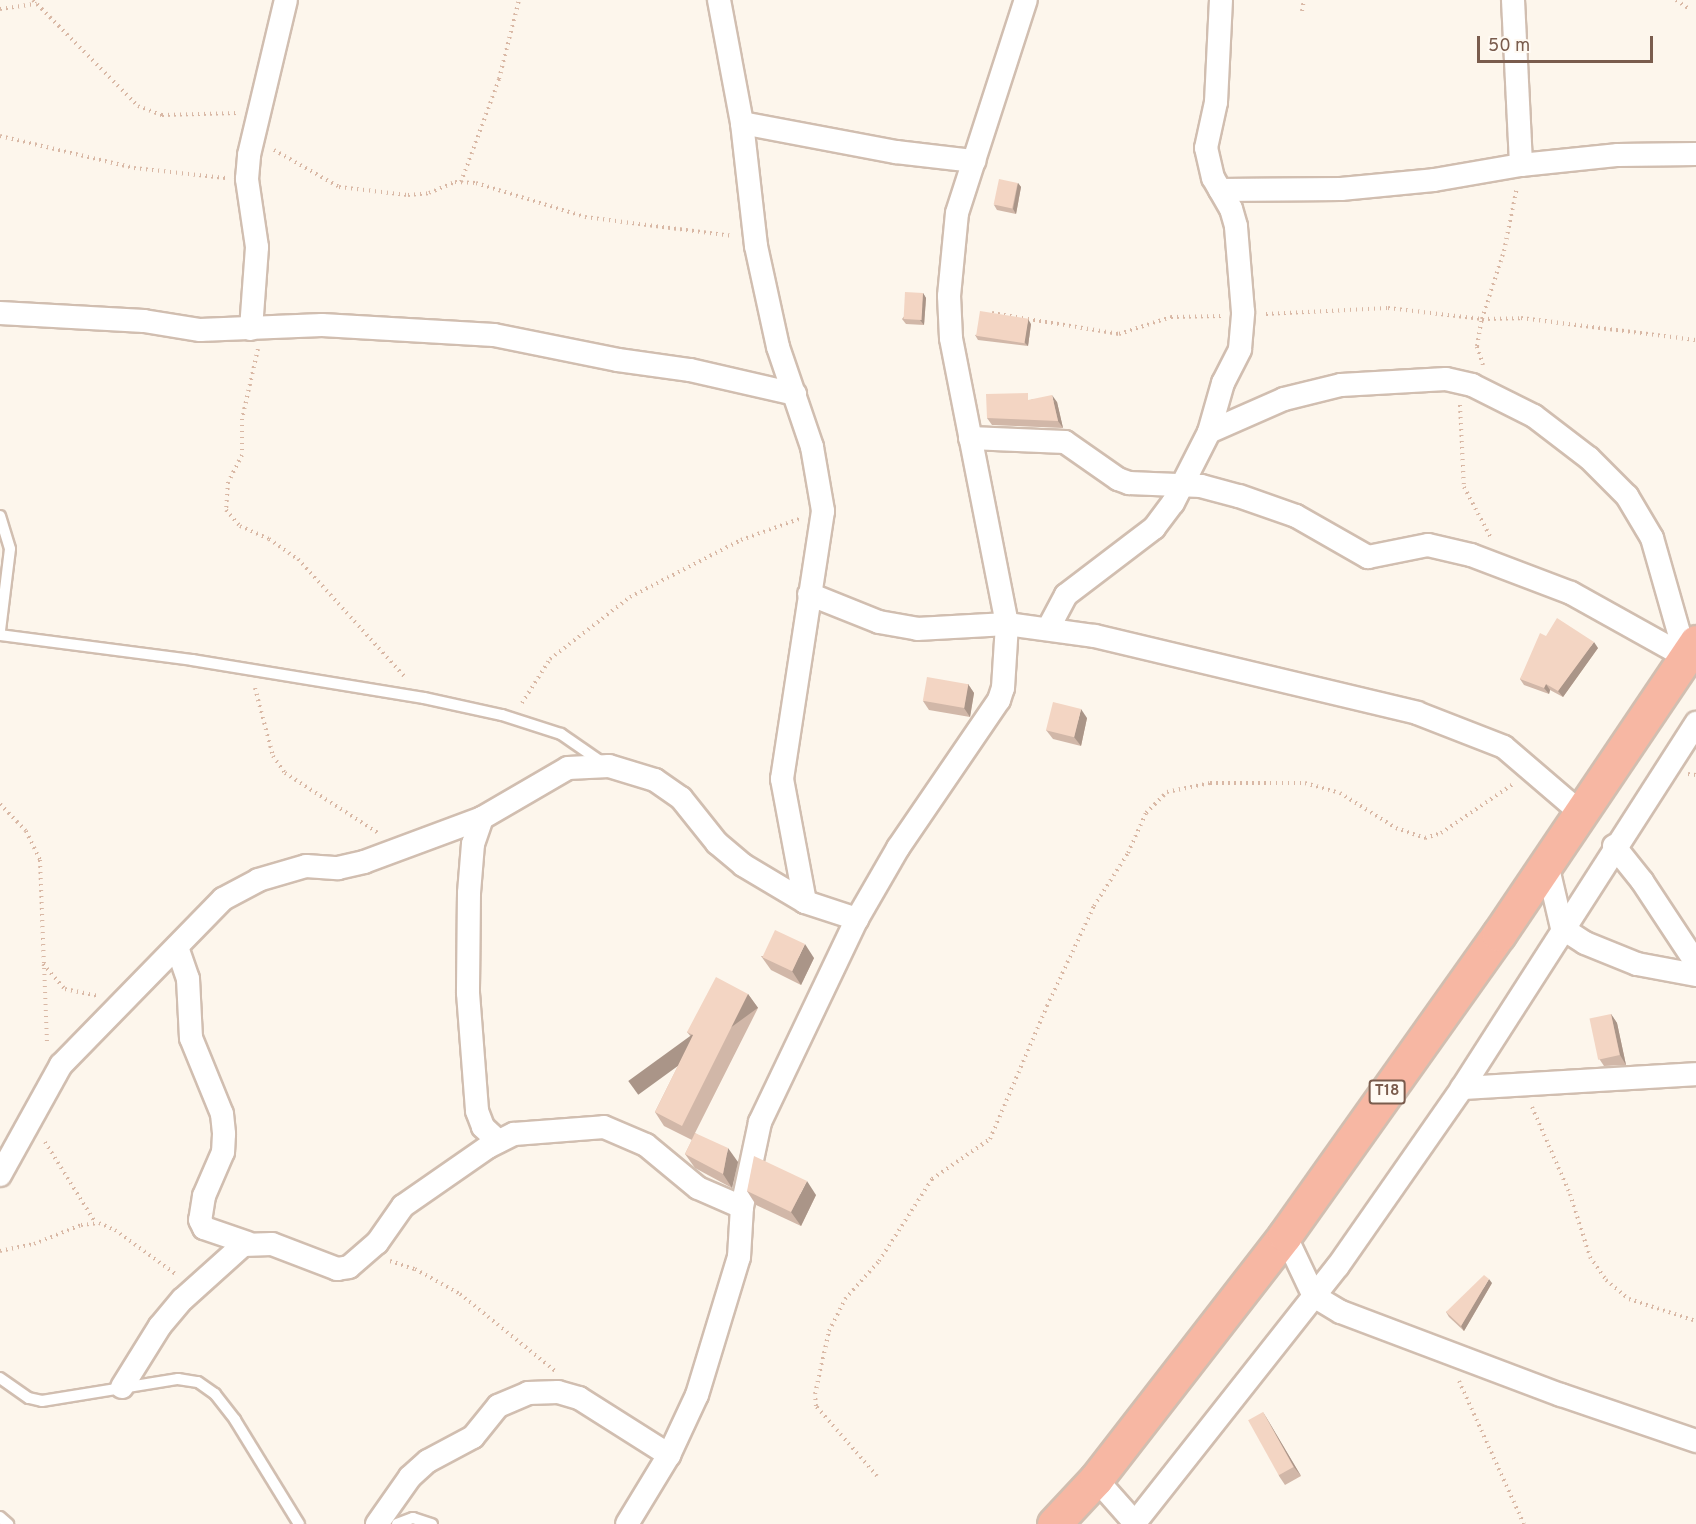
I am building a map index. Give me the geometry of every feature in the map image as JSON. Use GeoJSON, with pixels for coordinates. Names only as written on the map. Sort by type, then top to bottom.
{"type":"FeatureCollection","features":[{"type":"Feature","properties":{"kind":"highway","name":"T18"},"geometry":{"type":"LineString","coordinates":[[1054,1524],[1096,1479],[1285,1235],[1547,864],[1691,649]]}},
{"type":"Feature","properties":{"kind":"street"},"geometry":{"type":"LineString","coordinates":[[257,329],[257,247],[247,179],[256,122],[286,0]]}},
{"type":"Feature","properties":{"kind":"street"},"geometry":{"type":"LineString","coordinates":[[718,0],[742,123],[756,246],[778,347],[812,447],[823,511],[822,531],[809,594],[782,779],[805,903]]}},
{"type":"Feature","properties":{"kind":"street"},"geometry":{"type":"LineString","coordinates":[[627,1524],[669,1455],[697,1395],[739,1257],[742,1208],[760,1122],[857,919],[898,848],[999,700],[1007,624],[951,338],[949,306],[957,213],[1026,0]]}},
{"type":"Feature","properties":{"kind":"street"},"geometry":{"type":"LineString","coordinates":[[1049,627],[1066,595],[1154,528],[1182,484],[1209,432],[1223,383],[1240,349],[1243,317],[1236,226],[1220,190],[1206,148],[1216,102],[1221,0]]}},
{"type":"Feature","properties":{"kind":"street"},"geometry":{"type":"LineString","coordinates":[[1513,0],[1521,165]]}},
{"type":"Feature","properties":{"kind":"street"},"geometry":{"type":"LineString","coordinates":[[742,123],[896,152],[974,161]]}},
{"type":"Feature","properties":{"kind":"street"},"geometry":{"type":"LineString","coordinates":[[1220,190],[1341,189],[1434,180],[1521,165],[1618,155],[1696,154]]}},
{"type":"Feature","properties":{"kind":"street"},"geometry":{"type":"LineString","coordinates":[[0,313],[144,321],[200,330],[322,325],[494,335],[618,360],[690,370],[795,394]]}},
{"type":"Feature","properties":{"kind":"street"},"geometry":{"type":"LineString","coordinates":[[1209,432],[1284,399],[1341,385],[1459,380],[1492,394],[1534,416],[1589,458],[1627,496],[1652,538],[1691,649]]}},
{"type":"Feature","properties":{"kind":"street"},"geometry":{"type":"LineString","coordinates":[[970,438],[1065,442],[1129,483],[1182,484],[1239,496],[1296,516],[1368,557],[1439,546],[1571,593],[1691,649]]}},
{"type":"Feature","properties":{"kind":"street"},"geometry":{"type":"LineString","coordinates":[[809,594],[860,616],[917,629],[1007,624],[1049,627],[1417,712],[1504,747],[1581,813]]}},
{"type":"Feature","properties":{"kind":"street"},"geometry":{"type":"LineString","coordinates":[[1096,1479],[1135,1524],[1314,1296],[1462,1088],[1614,846],[1696,723]]}},
{"type":"Feature","properties":{"kind":"street"},"geometry":{"type":"LineString","coordinates":[[0,1175],[61,1065],[82,1039],[129,996],[223,899],[258,879],[306,866],[338,868],[482,818],[559,771],[580,766],[609,766],[655,780],[681,798],[729,854],[805,903],[857,919]]}},
{"type":"Feature","properties":{"kind":"street"},"geometry":{"type":"LineString","coordinates":[[482,818],[473,844],[469,893],[468,993],[477,1111],[483,1128],[498,1141]]}},
{"type":"Feature","properties":{"kind":"street"},"geometry":{"type":"LineString","coordinates":[[1614,846],[1642,881],[1696,963]]}},
{"type":"Feature","properties":{"kind":"street"},"geometry":{"type":"LineString","coordinates":[[1547,864],[1562,928],[1585,943],[1637,963],[1696,975]]}},
{"type":"Feature","properties":{"kind":"street"},"geometry":{"type":"LineString","coordinates":[[177,947],[188,979],[191,1038],[222,1114],[225,1134],[223,1152],[204,1196],[200,1220],[204,1228],[248,1244],[272,1244],[337,1269],[354,1265],[377,1243],[403,1206],[498,1141],[514,1134],[604,1127],[646,1145],[698,1188],[742,1208]]}},
{"type":"Feature","properties":{"kind":"street"},"geometry":{"type":"LineString","coordinates":[[1462,1088],[1696,1074]]}},
{"type":"Feature","properties":{"kind":"street"},"geometry":{"type":"LineString","coordinates":[[1285,1235],[1314,1296],[1341,1312],[1443,1348],[1561,1395],[1696,1441]]}},
{"type":"Feature","properties":{"kind":"street"},"geometry":{"type":"LineString","coordinates":[[122,1388],[160,1326],[196,1287],[248,1244]]}},
{"type":"Feature","properties":{"kind":"street"},"geometry":{"type":"LineString","coordinates":[[377,1524],[410,1477],[428,1461],[473,1437],[498,1406],[528,1394],[558,1392],[579,1398],[669,1455]]}},
{"type":"Feature","properties":{"kind":"lane"},"geometry":{"type":"LineString","coordinates":[[0,516],[10,549],[0,630]]}},
{"type":"Feature","properties":{"kind":"lane"},"geometry":{"type":"LineString","coordinates":[[0,635],[250,670],[424,698],[512,718],[561,734],[609,766]]}},
{"type":"Feature","properties":{"kind":"lane"},"geometry":{"type":"LineString","coordinates":[[0,1378],[29,1398],[42,1401],[178,1379],[198,1382],[215,1394],[235,1420],[299,1524]]}},
{"type":"Feature","properties":{"kind":"lane"},"geometry":{"type":"LineString","coordinates":[[0,1517],[8,1524]]}},
{"type":"Feature","properties":{"kind":"lane"},"geometry":{"type":"LineString","coordinates":[[398,1524],[412,1518],[432,1524]]}},
{"type":"Feature","properties":{"kind":"path"},"geometry":{"type":"LineString","coordinates":[[33,0],[138,106],[162,115],[256,122],[304,170],[339,187],[408,195],[460,183],[476,183],[585,217],[714,232],[756,246]]}},
{"type":"Feature","properties":{"kind":"path"},"geometry":{"type":"LineString","coordinates":[[460,183],[499,79],[519,0]]}},
{"type":"Feature","properties":{"kind":"path"},"geometry":{"type":"LineString","coordinates":[[1302,11],[1304,0]]}},
{"type":"Feature","properties":{"kind":"path"},"geometry":{"type":"LineString","coordinates":[[1676,0],[1688,8]]}},
{"type":"Feature","properties":{"kind":"path"},"geometry":{"type":"LineString","coordinates":[[0,9],[37,4]]}},
{"type":"Feature","properties":{"kind":"path"},"geometry":{"type":"LineString","coordinates":[[0,136],[134,168],[247,179]]}},
{"type":"Feature","properties":{"kind":"path"},"geometry":{"type":"LineString","coordinates":[[1492,394],[1478,346],[1482,319],[1504,251],[1521,165]]}},
{"type":"Feature","properties":{"kind":"path"},"geometry":{"type":"LineString","coordinates":[[949,306],[1119,334],[1171,317],[1243,317],[1388,308],[1482,319],[1521,318],[1696,340]]}},
{"type":"Feature","properties":{"kind":"path"},"geometry":{"type":"LineString","coordinates":[[257,329],[242,419],[242,455],[228,482],[226,510],[240,526],[269,538],[298,559],[424,698]]}},
{"type":"Feature","properties":{"kind":"path"},"geometry":{"type":"LineString","coordinates":[[1459,380],[1464,487],[1480,521],[1513,571]]}},
{"type":"Feature","properties":{"kind":"path"},"geometry":{"type":"LineString","coordinates":[[512,718],[550,659],[630,597],[741,540],[823,511]]}},
{"type":"Feature","properties":{"kind":"path"},"geometry":{"type":"LineString","coordinates":[[250,670],[273,756],[285,773],[398,847]]}},
{"type":"Feature","properties":{"kind":"path"},"geometry":{"type":"LineString","coordinates":[[877,1476],[816,1406],[815,1394],[829,1331],[845,1299],[879,1261],[932,1179],[990,1139],[1047,1006],[1095,906],[1128,853],[1146,813],[1167,792],[1210,783],[1305,783],[1340,793],[1396,828],[1425,838],[1441,833],[1535,773]]}},
{"type":"Feature","properties":{"kind":"path"},"geometry":{"type":"LineString","coordinates":[[0,804],[26,831],[40,860],[46,1049]]}},
{"type":"Feature","properties":{"kind":"path"},"geometry":{"type":"LineString","coordinates":[[43,964],[65,989],[78,994],[129,996]]}},
{"type":"Feature","properties":{"kind":"path"},"geometry":{"type":"LineString","coordinates":[[1515,1084],[1538,1116],[1590,1257],[1606,1280],[1629,1299],[1696,1321]]}},
{"type":"Feature","properties":{"kind":"path"},"geometry":{"type":"LineString","coordinates":[[30,1120],[75,1185],[95,1222],[115,1230],[196,1287]]}},
{"type":"Feature","properties":{"kind":"path"},"geometry":{"type":"LineString","coordinates":[[0,1251],[34,1244],[95,1222]]}},
{"type":"Feature","properties":{"kind":"path"},"geometry":{"type":"LineString","coordinates":[[365,1253],[415,1269],[460,1294],[529,1347],[579,1398]]}},
{"type":"Feature","properties":{"kind":"path"},"geometry":{"type":"LineString","coordinates":[[1443,1348],[1524,1524]]}},
{"type":"Feature","properties":{"kind":"building"},"geometry":{"type":"Polygon","coordinates":[[[999,179],[1018,183],[1012,208],[994,204],[999,179]]]}},
{"type":"Feature","properties":{"kind":"building"},"geometry":{"type":"Polygon","coordinates":[[[905,292],[923,293],[922,320],[904,319],[905,292]]]}},
{"type":"Feature","properties":{"kind":"building"},"geometry":{"type":"Polygon","coordinates":[[[980,311],[1028,319],[1024,343],[976,336],[980,311]]]}},
{"type":"Feature","properties":{"kind":"building"},"geometry":{"type":"Polygon","coordinates":[[[1028,393],[1028,400],[1052,395],[1058,421],[987,418],[986,394],[1028,393]]]}},
{"type":"Feature","properties":{"kind":"building"},"geometry":{"type":"Polygon","coordinates":[[[1557,618],[1594,642],[1558,691],[1546,684],[1544,688],[1520,679],[1540,633],[1546,636],[1557,618]]]}},
{"type":"Feature","properties":{"kind":"building"},"geometry":{"type":"Polygon","coordinates":[[[927,677],[968,684],[964,708],[923,701],[927,677]]]}},
{"type":"Feature","properties":{"kind":"building"},"geometry":{"type":"Polygon","coordinates":[[[1053,702],[1081,709],[1074,737],[1046,730],[1053,702]]]}},
{"type":"Feature","properties":{"kind":"building"},"geometry":{"type":"Polygon","coordinates":[[[775,930],[805,944],[792,971],[762,957],[775,930]]]}},
{"type":"Feature","properties":{"kind":"building"},"geometry":{"type":"Polygon","coordinates":[[[716,977],[748,994],[682,1126],[655,1112],[693,1035],[687,1032],[716,977]]]}},
{"type":"Feature","properties":{"kind":"building"},"geometry":{"type":"Polygon","coordinates":[[[1611,1014],[1620,1055],[1598,1060],[1589,1019],[1611,1014]]]}},
{"type":"Feature","properties":{"kind":"building"},"geometry":{"type":"Polygon","coordinates":[[[695,1133],[728,1148],[723,1174],[685,1154],[695,1133]]]}},
{"type":"Feature","properties":{"kind":"building"},"geometry":{"type":"Polygon","coordinates":[[[754,1156],[807,1181],[791,1212],[747,1191],[754,1156]]]}},
{"type":"Feature","properties":{"kind":"building"},"geometry":{"type":"Polygon","coordinates":[[[1484,1275],[1489,1279],[1461,1326],[1446,1312],[1484,1275]]]}},
{"type":"Feature","properties":{"kind":"building"},"geometry":{"type":"Polygon","coordinates":[[[1263,1412],[1294,1467],[1279,1475],[1248,1420],[1263,1412]]]}}]}
